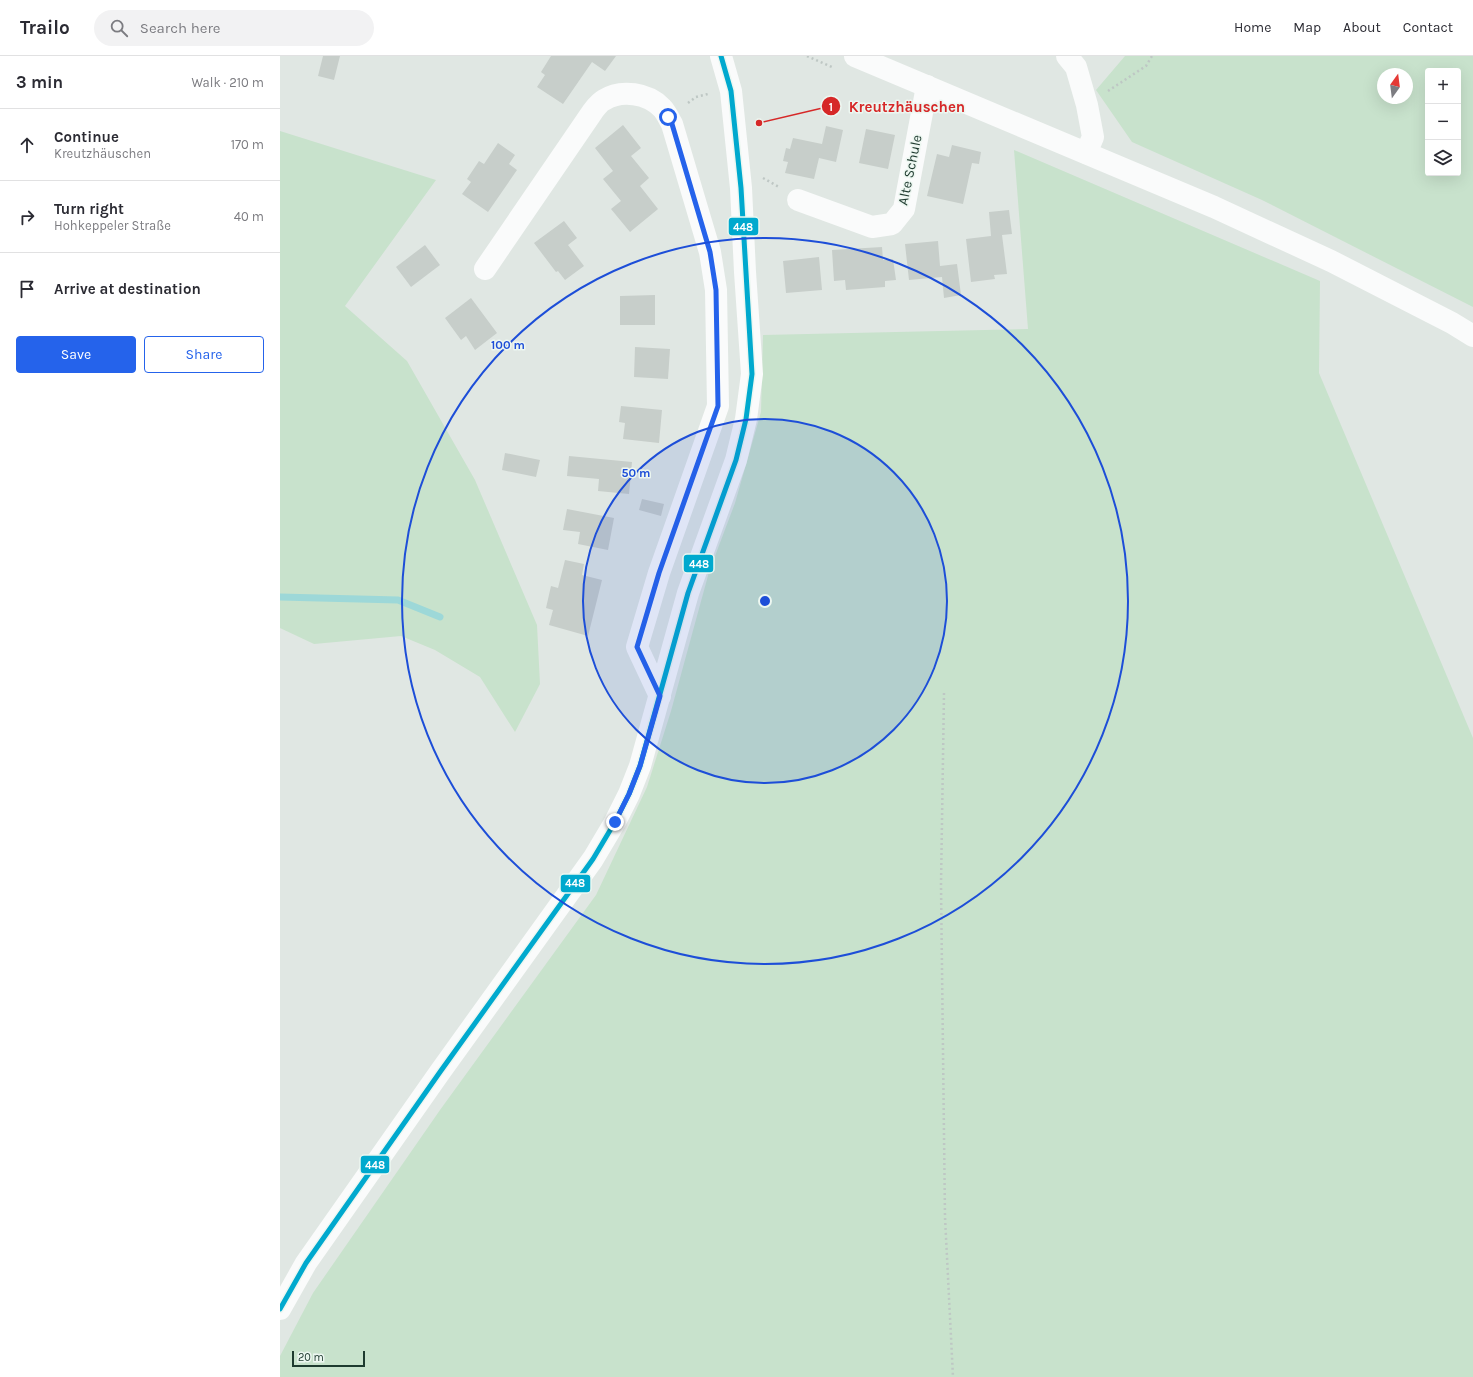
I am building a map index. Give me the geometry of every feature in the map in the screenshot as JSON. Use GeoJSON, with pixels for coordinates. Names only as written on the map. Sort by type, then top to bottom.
{"type":"FeatureCollection","features":[{"type":"Feature","properties":{"kind":"street"},"geometry":{"type":"LineString","coordinates":[[280,1309],[315,1250],[440,1072],[593,859],[615,822],[632,787],[640,766],[688,593],[736,460],[746,419],[752,374],[741,188],[731,91],[721,56]]}},
{"type":"Feature","properties":{"kind":"street"},"geometry":{"type":"LineString","coordinates":[[855,56],[1214,207],[1331,261],[1452,323],[1473,336]]}},
{"type":"Feature","properties":{"kind":"street"},"geometry":{"type":"LineString","coordinates":[[1067,56],[1076,67],[1087,105],[1093,137],[1086,154]]}},
{"type":"Feature","properties":{"kind":"street","name":"Alte Schule"},"geometry":{"type":"LineString","coordinates":[[798,200],[872,228],[892,224],[904,209],[928,86]]}},
{"type":"Feature","properties":{"kind":"street"},"geometry":{"type":"LineString","coordinates":[[485,269],[593,111],[603,100],[614,95],[635,94],[645,97],[662,108],[672,124],[710,252],[716,290],[718,406],[659,573],[637,647],[660,696]]}},
{"type":"Feature","properties":{"kind":"path"},"geometry":{"type":"LineString","coordinates":[[1087,105],[1146,66],[1152,56]]}},
{"type":"Feature","properties":{"kind":"path"},"geometry":{"type":"LineString","coordinates":[[757,176],[773,183],[798,200]]}},
{"type":"Feature","properties":{"kind":"path"},"geometry":{"type":"LineString","coordinates":[[944,693],[941,885],[944,1209],[953,1377]]}},
{"type":"Feature","properties":{"kind":"green space"},"geometry":{"type":"Polygon","coordinates":[[[1125,56],[1473,56],[1473,307],[1262,200],[1132,142],[1096,90],[1125,56]]]}},
{"type":"Feature","properties":{"kind":"green space"},"geometry":{"type":"Polygon","coordinates":[[[280,131],[436,180],[345,306],[407,361],[475,480],[537,625],[540,684],[515,732],[480,677],[435,650],[401,636],[314,644],[280,628],[280,131]]]}},
{"type":"Feature","properties":{"kind":"green space"},"geometry":{"type":"Polygon","coordinates":[[[1014,150],[1320,281],[1319,373],[1473,738],[1473,1377],[280,1377],[280,1356],[313,1293],[440,1110],[596,895],[647,787],[671,711],[709,572],[735,503],[761,412],[763,335],[1028,329],[1014,150]]]}},
{"type":"Feature","properties":{"kind":"building"},"geometry":{"type":"Polygon","coordinates":[[[323,56],[340,56],[334,80],[318,76],[323,56]]]}},
{"type":"Feature","properties":{"kind":"building"},"geometry":{"type":"Polygon","coordinates":[[[551,56],[616,56],[605,71],[592,62],[563,104],[537,87],[545,75],[541,72],[551,56]]]}},
{"type":"Feature","properties":{"kind":"building"},"geometry":{"type":"Polygon","coordinates":[[[623,125],[641,148],[631,156],[649,178],[640,186],[658,209],[630,232],[611,209],[621,201],[603,179],[613,171],[595,148],[623,125]]]}},
{"type":"Feature","properties":{"kind":"building"},"geometry":{"type":"Polygon","coordinates":[[[826,126],[843,130],[836,162],[819,158],[814,179],[785,173],[788,162],[783,161],[786,148],[790,149],[793,138],[822,144],[826,126]]]}},
{"type":"Feature","properties":{"kind":"building"},"geometry":{"type":"Polygon","coordinates":[[[866,129],[895,135],[888,169],[859,163],[866,129]]]}},
{"type":"Feature","properties":{"kind":"building"},"geometry":{"type":"Polygon","coordinates":[[[498,143],[515,155],[509,164],[517,170],[488,212],[462,194],[471,182],[467,179],[479,161],[484,164],[498,143]]]}},
{"type":"Feature","properties":{"kind":"building"},"geometry":{"type":"Polygon","coordinates":[[[952,145],[981,152],[979,164],[972,163],[963,204],[927,196],[937,154],[949,157],[952,145]]]}},
{"type":"Feature","properties":{"kind":"building"},"geometry":{"type":"Polygon","coordinates":[[[1009,210],[1012,234],[1002,235],[1007,274],[994,275],[995,279],[971,282],[966,239],[991,236],[989,212],[1009,210]]]}},
{"type":"Feature","properties":{"kind":"building"},"geometry":{"type":"Polygon","coordinates":[[[564,221],[577,238],[568,245],[584,266],[565,280],[558,271],[556,272],[534,243],[564,221]]]}},
{"type":"Feature","properties":{"kind":"building"},"geometry":{"type":"Polygon","coordinates":[[[938,241],[940,266],[957,264],[961,295],[944,298],[942,277],[909,280],[905,244],[938,241]]]}},
{"type":"Feature","properties":{"kind":"building"},"geometry":{"type":"Polygon","coordinates":[[[425,245],[440,265],[411,287],[396,267],[425,245]]]}},
{"type":"Feature","properties":{"kind":"building"},"geometry":{"type":"Polygon","coordinates":[[[882,247],[883,260],[893,259],[896,280],[885,281],[885,287],[846,290],[845,280],[834,281],[832,250],[882,247]]]}},
{"type":"Feature","properties":{"kind":"building"},"geometry":{"type":"Polygon","coordinates":[[[819,257],[822,290],[786,293],[783,261],[819,257]]]}},
{"type":"Feature","properties":{"kind":"building"},"geometry":{"type":"Polygon","coordinates":[[[655,295],[655,325],[620,325],[620,296],[655,295]]]}},
{"type":"Feature","properties":{"kind":"building"},"geometry":{"type":"Polygon","coordinates":[[[471,298],[497,333],[475,350],[466,336],[461,340],[445,318],[471,298]]]}},
{"type":"Feature","properties":{"kind":"building"},"geometry":{"type":"Polygon","coordinates":[[[635,347],[670,349],[668,379],[634,377],[635,347]]]}},
{"type":"Feature","properties":{"kind":"building"},"geometry":{"type":"Polygon","coordinates":[[[621,406],[662,410],[659,443],[623,439],[625,423],[619,422],[621,406]]]}},
{"type":"Feature","properties":{"kind":"building"},"geometry":{"type":"Polygon","coordinates":[[[505,453],[540,460],[536,477],[502,470],[505,453]]]}},
{"type":"Feature","properties":{"kind":"building"},"geometry":{"type":"Polygon","coordinates":[[[569,456],[632,462],[629,494],[598,491],[599,479],[567,476],[569,456]]]}},
{"type":"Feature","properties":{"kind":"building"},"geometry":{"type":"Polygon","coordinates":[[[642,499],[664,504],[661,516],[639,510],[642,499]]]}},
{"type":"Feature","properties":{"kind":"building"},"geometry":{"type":"Polygon","coordinates":[[[567,509],[614,518],[608,550],[578,544],[580,532],[563,530],[567,509]]]}},
{"type":"Feature","properties":{"kind":"building"},"geometry":{"type":"Polygon","coordinates":[[[565,560],[584,564],[582,575],[602,580],[588,636],[549,625],[553,610],[546,608],[551,586],[558,588],[565,560]]]}},
{"type":"Feature","properties":{"kind":"waterway"},"geometry":{"type":"LineString","coordinates":[[280,597],[398,600],[440,617]]}},
{"type":"Feature","properties":{"kind":"transit line","name":"448"},"geometry":{"type":"LineString","coordinates":[[280,1309],[306,1263],[440,1072],[593,859],[615,822],[629,794],[640,766],[688,593],[736,460],[746,419],[752,374],[741,188],[731,91],[721,56]]}},
{"type":"Feature","properties":{"kind":"place","name":"Kreutzhäuschen"},"geometry":{"type":"Point","coordinates":[759,123]}},
{"type":"Feature","properties":{"kind":"route"},"geometry":{"type":"LineString","coordinates":[[615,822],[629,794],[640,766],[660,696],[637,647],[659,573],[718,406],[716,290],[710,252],[696,201],[672,124],[668,117]]}}]}
